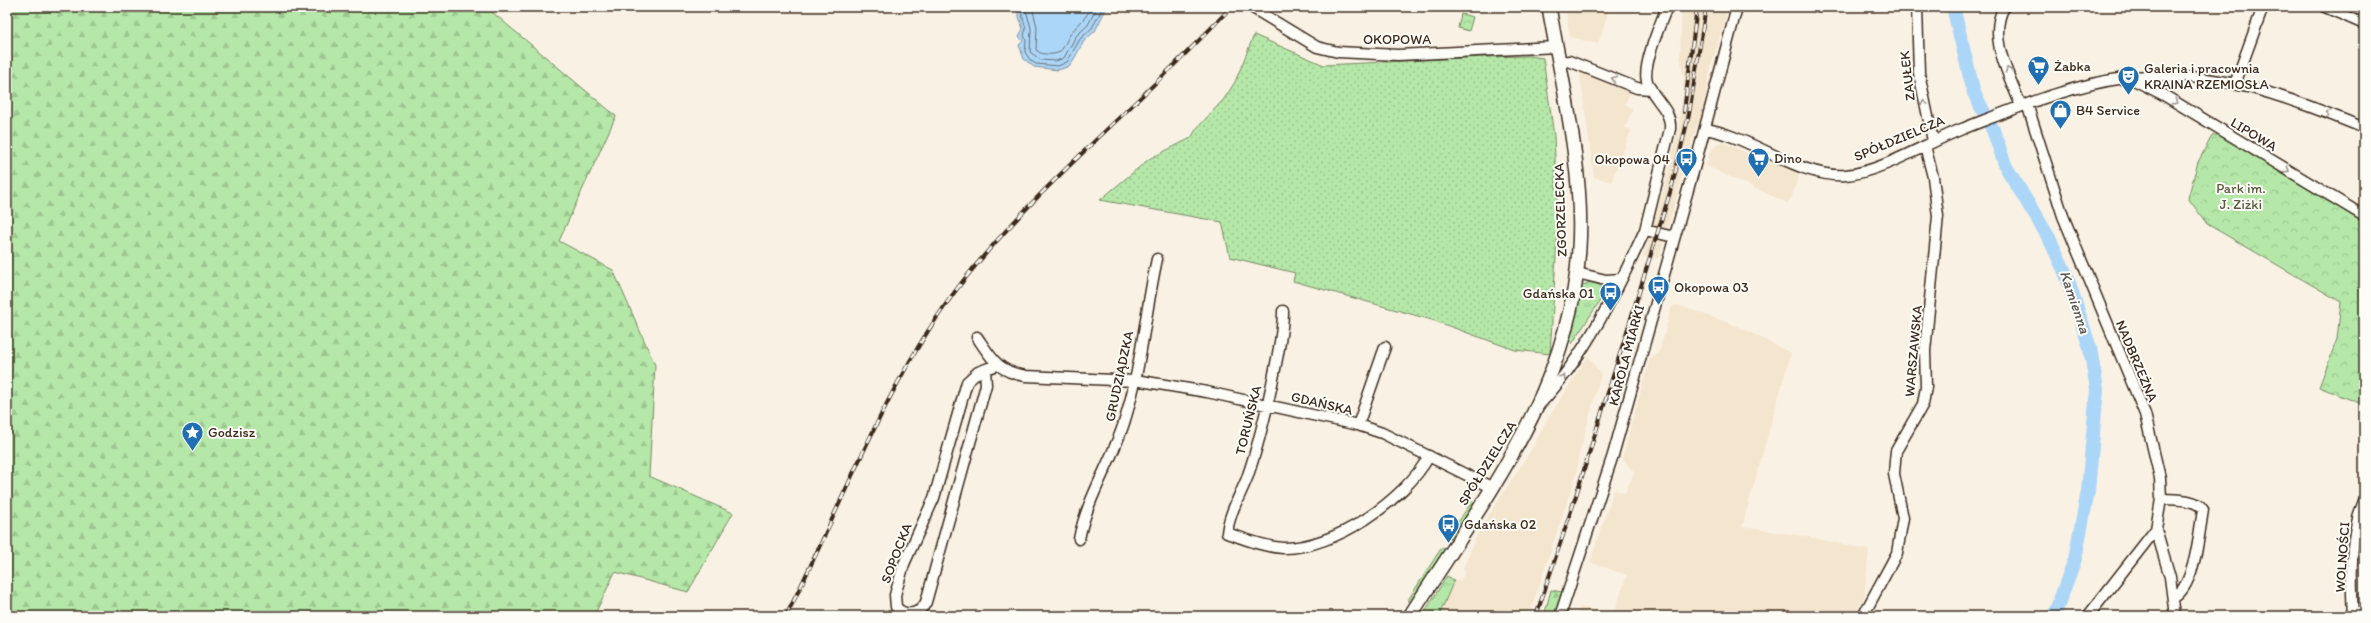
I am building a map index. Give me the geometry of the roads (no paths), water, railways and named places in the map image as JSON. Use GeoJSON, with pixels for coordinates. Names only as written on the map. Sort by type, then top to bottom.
{"type":"FeatureCollection","features":[{"type":"Feature","properties":{"kind":"main road","name":"ZGORZELECKA"},"geometry":{"type":"LineString","coordinates":[[1538,407],[1554,368],[1569,316],[1577,273],[1579,243],[1577,181],[1549,7]]}},
{"type":"Feature","properties":{"kind":"main road","name":"SPÓŁDZIELCZA"},"geometry":{"type":"LineString","coordinates":[[1410,616],[1524,435],[1538,407]]}},
{"type":"Feature","properties":{"kind":"street","name":"OKOPOWA"},"geometry":{"type":"LineString","coordinates":[[1251,7],[1317,47],[1338,52],[1398,55],[1556,47]]}},
{"type":"Feature","properties":{"kind":"street"},"geometry":{"type":"LineString","coordinates":[[1538,407],[1559,384],[1610,301],[1645,230],[1661,170],[1671,121],[1651,89],[1646,74],[1652,46],[1667,7]]}},
{"type":"Feature","properties":{"kind":"street","name":"KAROLA MIARKI"},"geometry":{"type":"LineString","coordinates":[[1560,616],[1613,455],[1705,129],[1737,7]]}},
{"type":"Feature","properties":{"kind":"street","name":"ZAUŁEK"},"geometry":{"type":"LineString","coordinates":[[1917,7],[1919,73],[1929,143]]}},
{"type":"Feature","properties":{"kind":"street","name":"NADBRZEŻNA"},"geometry":{"type":"LineString","coordinates":[[2004,7],[2000,15],[1996,36],[2020,107],[2063,216],[2145,414],[2160,478],[2162,499],[2156,529],[2088,616]]}},
{"type":"Feature","properties":{"kind":"street"},"geometry":{"type":"LineString","coordinates":[[2235,84],[2263,7]]}},
{"type":"Feature","properties":{"kind":"street"},"geometry":{"type":"LineString","coordinates":[[2325,7],[2364,24]]}},
{"type":"Feature","properties":{"kind":"street"},"geometry":{"type":"LineString","coordinates":[[1558,62],[1569,61],[1636,88],[1651,89]]}},
{"type":"Feature","properties":{"kind":"street","name":"SPÓŁDZIELCZA"},"geometry":{"type":"LineString","coordinates":[[1705,129],[1723,132],[1788,160],[1830,175],[1848,175],[1860,172],[1945,135],[2020,107],[2107,81],[2129,77],[2158,75],[2235,84],[2295,100],[2364,128]]}},
{"type":"Feature","properties":{"kind":"street","name":"LIPOWA"},"geometry":{"type":"LineString","coordinates":[[2129,77],[2162,94],[2364,216]]}},
{"type":"Feature","properties":{"kind":"street","name":"WARSZAWSKA"},"geometry":{"type":"LineString","coordinates":[[1863,616],[1898,553],[1903,518],[1894,474],[1896,451],[1923,404],[1926,387],[1925,351],[1938,216],[1929,143]]}},
{"type":"Feature","properties":{"kind":"street"},"geometry":{"type":"LineString","coordinates":[[1645,230],[1674,237]]}},
{"type":"Feature","properties":{"kind":"street","name":"GRUDZIĄDZKA"},"geometry":{"type":"LineString","coordinates":[[1079,539],[1083,520],[1124,424],[1135,380],[1157,259]]}},
{"type":"Feature","properties":{"kind":"street"},"geometry":{"type":"LineString","coordinates":[[1577,273],[1606,280],[1621,279]]}},
{"type":"Feature","properties":{"kind":"street","name":"TORUŃSKA"},"geometry":{"type":"LineString","coordinates":[[1282,311],[1283,329],[1268,405],[1258,444],[1246,479],[1228,521],[1227,532],[1259,544],[1283,548],[1306,544],[1344,532],[1375,514],[1398,494],[1429,456]]}},
{"type":"Feature","properties":{"kind":"street","name":"GDAŃSKA"},"geometry":{"type":"LineString","coordinates":[[976,337],[997,365],[1010,373],[1026,376],[1135,380],[1268,405],[1358,425],[1382,432],[1491,487]]}},
{"type":"Feature","properties":{"kind":"street"},"geometry":{"type":"LineString","coordinates":[[1358,425],[1385,347]]}},
{"type":"Feature","properties":{"kind":"street","name":"SOPOCKA"},"geometry":{"type":"LineString","coordinates":[[985,370],[986,385],[926,602],[920,610],[910,614],[904,613],[896,607],[894,599],[904,564],[934,498],[967,382],[971,376],[985,370],[997,365]]}},
{"type":"Feature","properties":{"kind":"street"},"geometry":{"type":"LineString","coordinates":[[2162,499],[2195,503],[2201,506],[2203,510],[2189,578],[2178,595],[2173,598]]}},
{"type":"Feature","properties":{"kind":"street","name":"WOLNOŚCI"},"geometry":{"type":"LineString","coordinates":[[2353,616],[2352,576],[2364,501]]}},
{"type":"Feature","properties":{"kind":"street"},"geometry":{"type":"LineString","coordinates":[[2156,529],[2160,539],[2173,598],[2175,616]]}},
{"type":"Feature","properties":{"kind":"water"},"geometry":{"type":"Polygon","coordinates":[[[1016,7],[1107,7],[1095,31],[1084,41],[1070,66],[1058,70],[1034,67],[1024,59],[1019,45],[1023,41],[1019,36],[1023,29],[1016,7]]]}},
{"type":"Feature","properties":{"kind":"waterway","name":"Kamienna"},"geometry":{"type":"LineString","coordinates":[[1953,7],[1974,93],[1993,130],[2006,167],[2049,238],[2066,274],[2090,348],[2097,389],[2088,491],[2075,559],[2054,616]]}},
{"type":"Feature","properties":{"kind":"railway"},"geometry":{"type":"LineString","coordinates":[[786,616],[867,444],[910,360],[935,320],[963,281],[1026,209],[1198,42],[1231,7]]}},
{"type":"Feature","properties":{"kind":"railway"},"geometry":{"type":"LineString","coordinates":[[1684,112],[1697,7]]}},
{"type":"Feature","properties":{"kind":"railway"},"geometry":{"type":"LineString","coordinates":[[1536,616],[1574,502],[1672,186],[1689,114],[1706,7]]}},
{"type":"Feature","properties":{"kind":"place","name":"Żabka"},"geometry":{"type":"Point","coordinates":[2038,86]}},
{"type":"Feature","properties":{"kind":"place","name":"Galeria i pracownia KRAINA RZEMIOSŁA"},"geometry":{"type":"Point","coordinates":[2129,96]}},
{"type":"Feature","properties":{"kind":"place","name":"B4 Service"},"geometry":{"type":"Point","coordinates":[2061,130]}},
{"type":"Feature","properties":{"kind":"place","name":"Okopowa 04"},"geometry":{"type":"Point","coordinates":[1686,178]}},
{"type":"Feature","properties":{"kind":"place","name":"Dino"},"geometry":{"type":"Point","coordinates":[1759,178]}},
{"type":"Feature","properties":{"kind":"place","name":"Okopowa 03"},"geometry":{"type":"Point","coordinates":[1659,306]}},
{"type":"Feature","properties":{"kind":"place","name":"Gdańska 01"},"geometry":{"type":"Point","coordinates":[1610,312]}},
{"type":"Feature","properties":{"kind":"place","name":"Godzisz"},"geometry":{"type":"Point","coordinates":[192,452]}},
{"type":"Feature","properties":{"kind":"place","name":"Gdańska 02"},"geometry":{"type":"Point","coordinates":[1448,544]}},
{"type":"Feature","properties":{"kind":"park label","name":"Park im. J. Ziżki"},"geometry":{"type":"Point","coordinates":[2241,196]}}]}
